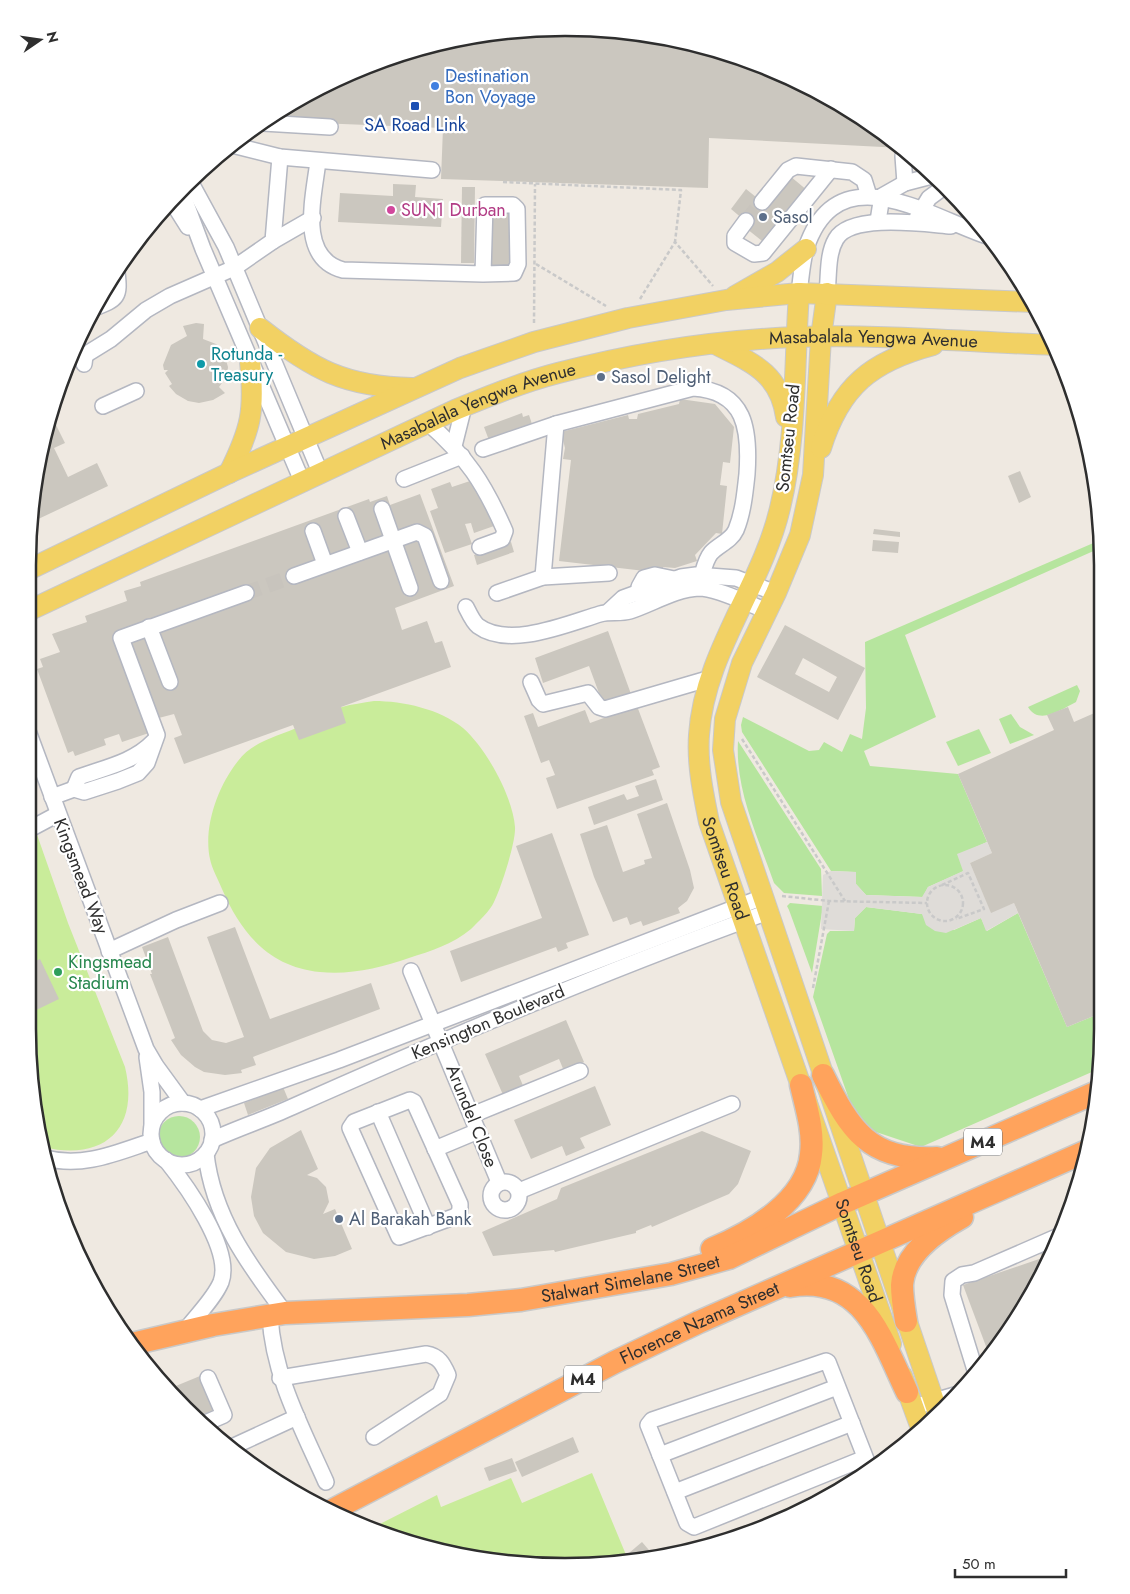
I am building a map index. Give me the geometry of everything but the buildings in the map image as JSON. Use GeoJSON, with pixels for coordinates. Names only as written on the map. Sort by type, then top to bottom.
{"type":"FeatureCollection","features":[{"type":"Feature","properties":{"kind":"highway"},"geometry":{"type":"LineString","coordinates":[[823,1075],[841,1110],[859,1133],[878,1148],[906,1158],[946,1158]]}},
{"type":"Feature","properties":{"kind":"highway"},"geometry":{"type":"LineString","coordinates":[[671,1274],[697,1255],[734,1240],[760,1223],[779,1208],[794,1192],[805,1174],[811,1156],[812,1135],[801,1085]]}},
{"type":"Feature","properties":{"kind":"highway","name":"Stalwart Simelane Street"},"geometry":{"type":"LineString","coordinates":[[139,1342],[185,1331],[277,1314],[521,1300],[671,1274],[729,1258],[853,1199],[1089,1095]]}},
{"type":"Feature","properties":{"kind":"highway","name":"M4"},"geometry":{"type":"LineString","coordinates":[[870,1248],[1079,1155]]}},
{"type":"Feature","properties":{"kind":"highway"},"geometry":{"type":"LineString","coordinates":[[906,1321],[902,1286],[904,1273],[910,1259],[919,1249],[958,1219],[1046,1169]]}},
{"type":"Feature","properties":{"kind":"highway","name":"Florence Nzama Street"},"geometry":{"type":"LineString","coordinates":[[339,1507],[615,1362],[870,1248]]}},
{"type":"Feature","properties":{"kind":"highway"},"geometry":{"type":"LineString","coordinates":[[774,1290],[801,1284],[835,1290],[851,1297],[865,1309],[924,1412]]}},
{"type":"Feature","properties":{"kind":"main road"},"geometry":{"type":"LineString","coordinates":[[728,300],[778,272],[806,249]]}},
{"type":"Feature","properties":{"kind":"main road","name":"Masabalala Yengwa Avenue"},"geometry":{"type":"LineString","coordinates":[[36,566],[229,473],[460,368],[534,342],[628,318],[728,300],[799,293],[828,292],[1023,301]]}},
{"type":"Feature","properties":{"kind":"main road","name":"Somtseu Road"},"geometry":{"type":"LineString","coordinates":[[828,292],[821,337],[813,475],[800,535],[768,611],[742,663],[731,693],[724,719],[723,750],[731,802],[770,901],[823,1075],[853,1199]]}},
{"type":"Feature","properties":{"kind":"main road","name":"Somtseu Road"},"geometry":{"type":"LineString","coordinates":[[799,293],[788,472],[780,510],[744,602],[710,678],[699,734],[699,762],[709,822],[801,1085],[853,1199],[924,1412]]}},
{"type":"Feature","properties":{"kind":"main road"},"geometry":{"type":"LineString","coordinates":[[260,328],[290,352],[335,376],[371,386],[416,388]]}},
{"type":"Feature","properties":{"kind":"main road","name":"Masabalala Yengwa Avenue"},"geometry":{"type":"LineString","coordinates":[[36,607],[428,422],[507,389],[558,373],[621,359],[716,344],[796,337],[1045,345]]}},
{"type":"Feature","properties":{"kind":"main road"},"geometry":{"type":"LineString","coordinates":[[813,475],[832,419],[844,397],[858,380],[895,357],[949,341]]}},
{"type":"Feature","properties":{"kind":"main road"},"geometry":{"type":"LineString","coordinates":[[716,344],[756,365],[776,387],[784,406],[786,419],[788,472]]}},
{"type":"Feature","properties":{"kind":"main road"},"geometry":{"type":"LineString","coordinates":[[229,473],[252,418],[253,392],[250,362]]}},
{"type":"Feature","properties":{"kind":"main road","name":"Somtseu Road"},"geometry":{"type":"LineString","coordinates":[[870,1248],[906,1321],[924,1412]]}},
{"type":"Feature","properties":{"kind":"street"},"geometry":{"type":"LineString","coordinates":[[273,124],[330,127]]}},
{"type":"Feature","properties":{"kind":"street"},"geometry":{"type":"LineString","coordinates":[[241,147],[280,157],[432,170]]}},
{"type":"Feature","properties":{"kind":"street"},"geometry":{"type":"LineString","coordinates":[[273,242],[280,157]]}},
{"type":"Feature","properties":{"kind":"street"},"geometry":{"type":"LineString","coordinates":[[903,159],[905,183]]}},
{"type":"Feature","properties":{"kind":"street"},"geometry":{"type":"LineString","coordinates":[[318,161],[312,236],[320,256],[328,264],[343,270],[483,274],[514,273],[517,269],[517,209],[513,205],[485,205],[483,274]]}},
{"type":"Feature","properties":{"kind":"street"},"geometry":{"type":"LineString","coordinates":[[762,202],[791,168],[796,166],[842,169],[860,176],[876,196],[878,221]]}},
{"type":"Feature","properties":{"kind":"street"},"geometry":{"type":"LineString","coordinates":[[746,221],[734,236],[734,240],[754,254],[760,254],[767,250],[831,169]]}},
{"type":"Feature","properties":{"kind":"street"},"geometry":{"type":"LineString","coordinates":[[876,196],[922,175]]}},
{"type":"Feature","properties":{"kind":"street"},"geometry":{"type":"LineString","coordinates":[[925,178],[926,203]]}},
{"type":"Feature","properties":{"kind":"street"},"geometry":{"type":"LineString","coordinates":[[199,183],[320,472]]}},
{"type":"Feature","properties":{"kind":"street"},"geometry":{"type":"LineString","coordinates":[[194,188],[226,248]]}},
{"type":"Feature","properties":{"kind":"street"},"geometry":{"type":"LineString","coordinates":[[914,223],[926,203],[939,191]]}},
{"type":"Feature","properties":{"kind":"street"},"geometry":{"type":"LineString","coordinates":[[799,293],[806,249],[817,225],[827,213],[840,203],[862,196],[876,196],[926,203],[958,226]]}},
{"type":"Feature","properties":{"kind":"street"},"geometry":{"type":"LineString","coordinates":[[185,198],[202,249]]}},
{"type":"Feature","properties":{"kind":"street"},"geometry":{"type":"LineString","coordinates":[[176,207],[202,249],[215,276],[250,362],[302,480]]}},
{"type":"Feature","properties":{"kind":"street"},"geometry":{"type":"LineString","coordinates":[[798,211],[817,225]]}},
{"type":"Feature","properties":{"kind":"street"},"geometry":{"type":"LineString","coordinates":[[84,364],[86,356],[90,352],[112,339],[146,310],[170,296],[234,268],[312,218]]}},
{"type":"Feature","properties":{"kind":"street"},"geometry":{"type":"LineString","coordinates":[[828,292],[831,252],[837,237],[846,230],[878,221],[958,226],[975,232]]}},
{"type":"Feature","properties":{"kind":"street"},"geometry":{"type":"LineString","coordinates":[[106,302],[115,298],[119,291],[118,282]]}},
{"type":"Feature","properties":{"kind":"street"},"geometry":{"type":"LineString","coordinates":[[483,449],[556,424],[693,388],[707,389],[723,394],[741,412],[747,432],[748,451],[741,516],[735,533],[711,554],[702,575]]}},
{"type":"Feature","properties":{"kind":"street"},"geometry":{"type":"LineString","coordinates":[[103,406],[136,391]]}},
{"type":"Feature","properties":{"kind":"street"},"geometry":{"type":"LineString","coordinates":[[458,451],[464,406]]}},
{"type":"Feature","properties":{"kind":"street"},"geometry":{"type":"LineString","coordinates":[[428,422],[458,451],[479,478],[505,531],[502,539],[480,546]]}},
{"type":"Feature","properties":{"kind":"street"},"geometry":{"type":"LineString","coordinates":[[542,577],[556,424]]}},
{"type":"Feature","properties":{"kind":"street"},"geometry":{"type":"LineString","coordinates":[[404,479],[458,451]]}},
{"type":"Feature","properties":{"kind":"street"},"geometry":{"type":"LineString","coordinates":[[382,509],[410,588]]}},
{"type":"Feature","properties":{"kind":"street"},"geometry":{"type":"LineString","coordinates":[[346,516],[360,552]]}},
{"type":"Feature","properties":{"kind":"street"},"geometry":{"type":"LineString","coordinates":[[312,531],[326,564]]}},
{"type":"Feature","properties":{"kind":"street"},"geometry":{"type":"LineString","coordinates":[[294,576],[417,532],[425,536],[441,581]]}},
{"type":"Feature","properties":{"kind":"street"},"geometry":{"type":"LineString","coordinates":[[497,592],[542,577],[608,573]]}},
{"type":"Feature","properties":{"kind":"street"},"geometry":{"type":"LineString","coordinates":[[643,599],[640,583],[649,576],[674,580],[702,575],[752,582],[776,592]]}},
{"type":"Feature","properties":{"kind":"street"},"geometry":{"type":"LineString","coordinates":[[466,607],[476,625],[483,629],[512,636],[537,632],[609,612],[619,600],[643,599],[685,589],[701,588],[768,611]]}},
{"type":"Feature","properties":{"kind":"street"},"geometry":{"type":"LineString","coordinates":[[52,797],[74,789],[79,777],[142,753],[156,740],[155,728],[122,638],[149,626],[246,593]]}},
{"type":"Feature","properties":{"kind":"street"},"geometry":{"type":"LineString","coordinates":[[149,626],[170,682]]}},
{"type":"Feature","properties":{"kind":"street"},"geometry":{"type":"LineString","coordinates":[[531,682],[538,700],[543,704],[588,693],[599,708],[605,708],[710,678]]}},
{"type":"Feature","properties":{"kind":"street","name":"Kingsmead Way"},"geometry":{"type":"LineString","coordinates":[[36,753],[146,1049],[183,1103]]}},
{"type":"Feature","properties":{"kind":"street"},"geometry":{"type":"LineString","coordinates":[[36,826],[58,814]]}},
{"type":"Feature","properties":{"kind":"street","name":"Kensington Boulevard"},"geometry":{"type":"LineString","coordinates":[[209,1147],[441,1041],[770,901]]}},
{"type":"Feature","properties":{"kind":"street"},"geometry":{"type":"LineString","coordinates":[[109,951],[176,920],[220,903]]}},
{"type":"Feature","properties":{"kind":"street","name":"Kensington Boulevard"},"geometry":{"type":"LineString","coordinates":[[200,1109],[292,1078],[433,1023],[741,913]]}},
{"type":"Feature","properties":{"kind":"street","name":"Arundel Close"},"geometry":{"type":"LineString","coordinates":[[411,970],[499,1182]]}},
{"type":"Feature","properties":{"kind":"street","name":"Kingsmead Way"},"geometry":{"type":"LineString","coordinates":[[146,1049],[152,1092],[152,1125]]}},
{"type":"Feature","properties":{"kind":"street"},"geometry":{"type":"LineString","coordinates":[[472,1115],[580,1071]]}},
{"type":"Feature","properties":{"kind":"street"},"geometry":{"type":"LineString","coordinates":[[405,1101],[414,1102],[435,1149],[460,1204],[460,1211],[456,1216],[401,1237],[397,1236],[350,1128],[354,1122],[405,1101]]}},
{"type":"Feature","properties":{"kind":"street"},"geometry":{"type":"LineString","coordinates":[[185,1331],[221,1283],[224,1264],[204,1215],[180,1178],[155,1149],[152,1141],[152,1125],[160,1111],[167,1106],[183,1103],[200,1109],[210,1123],[208,1179],[218,1208],[277,1314],[271,1337],[280,1378],[326,1482]]}},
{"type":"Feature","properties":{"kind":"street"},"geometry":{"type":"LineString","coordinates":[[519,1191],[732,1104]]}},
{"type":"Feature","properties":{"kind":"street"},"geometry":{"type":"LineString","coordinates":[[378,1112],[428,1227]]}},
{"type":"Feature","properties":{"kind":"street"},"geometry":{"type":"LineString","coordinates":[[435,1149],[478,1131]]}},
{"type":"Feature","properties":{"kind":"street"},"geometry":{"type":"LineString","coordinates":[[52,1160],[65,1162],[90,1161],[152,1141]]}},
{"type":"Feature","properties":{"kind":"street"},"geometry":{"type":"LineString","coordinates":[[166,1160],[174,1164],[189,1164],[209,1147]]}},
{"type":"Feature","properties":{"kind":"street"},"geometry":{"type":"LineString","coordinates":[[499,1182],[512,1183],[519,1191],[520,1197],[515,1207],[510,1210],[499,1209],[491,1200],[492,1189],[499,1182]]}},
{"type":"Feature","properties":{"kind":"street"},"geometry":{"type":"LineString","coordinates":[[974,1363],[958,1289],[974,1273],[1050,1240]]}},
{"type":"Feature","properties":{"kind":"street"},"geometry":{"type":"LineString","coordinates":[[970,1338],[979,1357]]}},
{"type":"Feature","properties":{"kind":"street"},"geometry":{"type":"LineString","coordinates":[[280,1378],[426,1354],[435,1356],[443,1364],[448,1375],[440,1394],[374,1437]]}},
{"type":"Feature","properties":{"kind":"street"},"geometry":{"type":"LineString","coordinates":[[822,1361],[828,1362],[852,1423],[867,1462],[694,1527],[687,1523],[648,1425],[652,1420],[822,1361]]}},
{"type":"Feature","properties":{"kind":"street"},"geometry":{"type":"LineString","coordinates":[[208,1378],[224,1414],[210,1421]]}},
{"type":"Feature","properties":{"kind":"street"},"geometry":{"type":"LineString","coordinates":[[660,1455],[837,1387]]}},
{"type":"Feature","properties":{"kind":"street"},"geometry":{"type":"LineString","coordinates":[[924,1412],[937,1405]]}},
{"type":"Feature","properties":{"kind":"street"},"geometry":{"type":"LineString","coordinates":[[238,1444],[297,1417]]}},
{"type":"Feature","properties":{"kind":"street"},"geometry":{"type":"LineString","coordinates":[[675,1492],[852,1423]]}},
{"type":"Feature","properties":{"kind":"path"},"geometry":{"type":"LineString","coordinates":[[503,182],[681,190],[675,242],[628,318],[536,264]]}},
{"type":"Feature","properties":{"kind":"path"},"geometry":{"type":"LineString","coordinates":[[534,342],[536,264],[535,184]]}},
{"type":"Feature","properties":{"kind":"path"},"geometry":{"type":"LineString","coordinates":[[675,242],[728,300]]}},
{"type":"Feature","properties":{"kind":"path"},"geometry":{"type":"LineString","coordinates":[[741,738],[845,901]]}},
{"type":"Feature","properties":{"kind":"path"},"geometry":{"type":"LineString","coordinates":[[968,873],[984,908],[946,922],[935,919],[928,909],[927,903],[931,892],[941,885],[968,873]]}},
{"type":"Feature","properties":{"kind":"path"},"geometry":{"type":"LineString","coordinates":[[941,885],[958,890],[963,901],[961,913],[952,920]]}},
{"type":"Feature","properties":{"kind":"path"},"geometry":{"type":"LineString","coordinates":[[770,901],[927,903]]}},
{"type":"Feature","properties":{"kind":"path"},"geometry":{"type":"LineString","coordinates":[[813,988],[829,901]]}},
{"type":"Feature","properties":{"kind":"green space"},"geometry":{"type":"Polygon","coordinates":[[[1093,543],[1094,551],[905,635],[936,717],[864,751],[870,766],[958,774],[987,842],[976,847],[964,871],[928,887],[923,897],[866,895],[856,884],[856,872],[831,871],[742,732],[743,717],[809,751],[819,750],[824,742],[842,752],[850,734],[862,739],[866,708],[865,642],[1093,543]]]}},
{"type":"Feature","properties":{"kind":"green space"},"geometry":{"type":"Polygon","coordinates":[[[1077,685],[1080,691],[1076,702],[1058,712],[1044,716],[1038,715],[1033,713],[1028,707],[1077,685]]]}},
{"type":"Feature","properties":{"kind":"green space"},"geometry":{"type":"Polygon","coordinates":[[[374,701],[421,707],[432,711],[454,721],[472,737],[497,774],[509,802],[515,827],[511,854],[492,905],[471,929],[457,939],[425,953],[365,970],[331,973],[302,969],[272,955],[259,945],[238,920],[210,859],[208,847],[209,834],[214,807],[224,782],[238,761],[251,748],[326,713],[350,705],[374,701]]]}},
{"type":"Feature","properties":{"kind":"green space"},"geometry":{"type":"Polygon","coordinates":[[[1011,714],[1020,727],[1034,735],[1010,744],[999,719],[1011,714]]]}},
{"type":"Feature","properties":{"kind":"green space"},"geometry":{"type":"Polygon","coordinates":[[[979,729],[991,753],[958,766],[946,742],[979,729]]]}},
{"type":"Feature","properties":{"kind":"green space"},"geometry":{"type":"Polygon","coordinates":[[[738,741],[821,869],[822,896],[784,893],[774,883],[744,795],[738,759],[738,741]]]}},
{"type":"Feature","properties":{"kind":"green space","name":"Kingsmead Stadium"},"geometry":{"type":"Polygon","coordinates":[[[36,832],[68,923],[125,1067],[128,1089],[127,1108],[122,1124],[112,1136],[100,1145],[84,1150],[50,1148],[37,1064],[36,832]]]}},
{"type":"Feature","properties":{"kind":"green space"},"geometry":{"type":"Polygon","coordinates":[[[790,903],[823,906],[812,973],[787,906],[790,903]]]}},
{"type":"Feature","properties":{"kind":"green space"},"geometry":{"type":"Polygon","coordinates":[[[866,907],[922,914],[954,930],[981,918],[987,931],[1018,913],[1067,1027],[1094,1016],[1092,1072],[921,1147],[867,1129],[850,1102],[813,997],[827,934],[830,931],[854,931],[855,918],[866,907]]]}},
{"type":"Feature","properties":{"kind":"green space"},"geometry":{"type":"Polygon","coordinates":[[[179,1116],[194,1122],[200,1137],[194,1152],[179,1158],[164,1152],[158,1137],[164,1122],[179,1116]]]}},
{"type":"Feature","properties":{"kind":"green space"},"geometry":{"type":"Polygon","coordinates":[[[592,1473],[626,1554],[565,1558],[530,1557],[496,1553],[428,1540],[379,1524],[437,1495],[441,1507],[511,1478],[522,1503],[592,1473]]]}},
{"type":"Feature","properties":{"kind":"shaded area"},"geometry":{"type":"Polygon","coordinates":[[[987,842],[992,853],[970,863],[991,912],[1014,903],[1018,913],[986,931],[981,918],[946,933],[935,931],[926,925],[922,914],[866,907],[855,918],[854,931],[821,929],[823,875],[831,871],[856,872],[856,884],[866,895],[922,897],[928,887],[963,871],[957,854],[987,842]]]}},
{"type":"Feature","properties":{"kind":"tunnel"},"geometry":{"type":"LineString","coordinates":[[746,221],[762,202]]}},
{"type":"Feature","properties":{"kind":"tunnel"},"geometry":{"type":"LineString","coordinates":[[246,593],[294,576]]}},
{"type":"Feature","properties":{"kind":"place","name":"Destination Bon Voyage"},"geometry":{"type":"Point","coordinates":[435,86]}},
{"type":"Feature","properties":{"kind":"place","name":"SA Road Link"},"geometry":{"type":"Point","coordinates":[415,106]}},
{"type":"Feature","properties":{"kind":"place","name":"SUN1 Durban"},"geometry":{"type":"Point","coordinates":[391,210]}},
{"type":"Feature","properties":{"kind":"place","name":"Sasol"},"geometry":{"type":"Point","coordinates":[763,217]}},
{"type":"Feature","properties":{"kind":"place","name":"Rotunda - Treasury"},"geometry":{"type":"Point","coordinates":[201,364]}},
{"type":"Feature","properties":{"kind":"place","name":"Sasol Delight"},"geometry":{"type":"Point","coordinates":[601,377]}},
{"type":"Feature","properties":{"kind":"place","name":"Kingsmead Stadium"},"geometry":{"type":"Point","coordinates":[58,972]}},
{"type":"Feature","properties":{"kind":"place","name":"Al Barakah Bank"},"geometry":{"type":"Point","coordinates":[339,1219]}}]}
